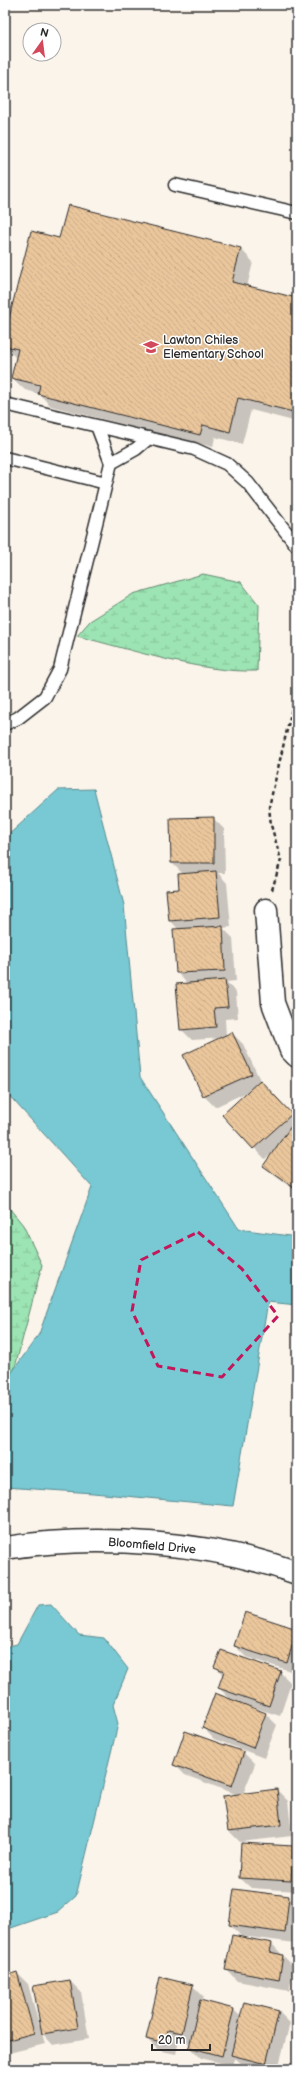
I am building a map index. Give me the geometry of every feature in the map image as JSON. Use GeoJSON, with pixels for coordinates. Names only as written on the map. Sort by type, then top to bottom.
{"type":"FeatureCollection","features":[{"type":"Feature","properties":{"kind":"street"},"geometry":{"type":"LineString","coordinates":[[266,910],[273,1004],[291,1050],[297,1056]]}},
{"type":"Feature","properties":{"kind":"street","name":"Bloomfield Drive"},"geometry":{"type":"LineString","coordinates":[[5,1548],[87,1540],[164,1545],[218,1553],[276,1566],[297,1573]]}},
{"type":"Feature","properties":{"kind":"lane"},"geometry":{"type":"LineString","coordinates":[[175,184],[297,213]]}},
{"type":"Feature","properties":{"kind":"lane"},"geometry":{"type":"LineString","coordinates":[[5,404],[194,449],[227,464],[248,483],[297,546]]}},
{"type":"Feature","properties":{"kind":"lane"},"geometry":{"type":"LineString","coordinates":[[5,724],[18,718],[45,697],[60,669],[111,463],[97,426]]}},
{"type":"Feature","properties":{"kind":"lane"},"geometry":{"type":"LineString","coordinates":[[111,463],[136,450],[149,438]]}},
{"type":"Feature","properties":{"kind":"lane"},"geometry":{"type":"LineString","coordinates":[[5,458],[106,484]]}},
{"type":"Feature","properties":{"kind":"path"},"geometry":{"type":"LineString","coordinates":[[266,910],[281,860],[271,825],[269,807],[297,687]]}},
{"type":"Feature","properties":{"kind":"highlighted area"},"geometry":{"type":"Polygon","coordinates":[[[198,1232],[242,1269],[278,1316],[222,1377],[158,1366],[132,1311],[141,1260],[198,1232]]]}},
{"type":"Feature","properties":{"kind":"green space"},"geometry":{"type":"Polygon","coordinates":[[[203,574],[241,582],[259,605],[257,671],[235,671],[167,660],[77,636],[90,621],[133,594],[203,574]]]}},
{"type":"Feature","properties":{"kind":"green space"},"geometry":{"type":"Polygon","coordinates":[[[5,1203],[23,1225],[42,1265],[14,1371],[5,1381],[5,1203]]]}},
{"type":"Feature","properties":{"kind":"water"},"geometry":{"type":"Polygon","coordinates":[[[94,789],[124,905],[140,1077],[239,1229],[297,1237],[297,1305],[268,1302],[233,1506],[93,1493],[5,1487],[5,1382],[39,1334],[92,1187],[5,1091],[5,838],[58,790],[94,789]]]}},
{"type":"Feature","properties":{"kind":"water"},"geometry":{"type":"Polygon","coordinates":[[[51,1604],[79,1635],[104,1638],[128,1669],[113,1705],[118,1724],[76,1896],[58,1912],[5,1930],[5,1647],[17,1644],[38,1605],[51,1604]]]}},
{"type":"Feature","properties":{"kind":"building"},"geometry":{"type":"Polygon","coordinates":[[[68,205],[241,248],[232,282],[297,298],[297,413],[238,398],[230,432],[203,425],[200,435],[38,394],[40,385],[11,378],[18,349],[5,346],[5,334],[31,231],[59,238],[68,205]]]}},
{"type":"Feature","properties":{"kind":"building"},"geometry":{"type":"Polygon","coordinates":[[[214,817],[214,863],[171,863],[170,818],[214,817]]]}},
{"type":"Feature","properties":{"kind":"building"},"geometry":{"type":"Polygon","coordinates":[[[216,871],[220,917],[169,921],[166,890],[179,889],[178,874],[216,871]]]}},
{"type":"Feature","properties":{"kind":"building"},"geometry":{"type":"Polygon","coordinates":[[[223,926],[225,971],[176,973],[173,929],[223,926]]]}},
{"type":"Feature","properties":{"kind":"building"},"geometry":{"type":"Polygon","coordinates":[[[225,980],[228,1007],[214,1008],[216,1027],[180,1030],[176,984],[225,980]]]}},
{"type":"Feature","properties":{"kind":"building"},"geometry":{"type":"Polygon","coordinates":[[[232,1032],[252,1074],[203,1096],[183,1055],[232,1032]]]}},
{"type":"Feature","properties":{"kind":"building"},"geometry":{"type":"Polygon","coordinates":[[[260,1080],[292,1114],[253,1149],[222,1115],[260,1080]]]}},
{"type":"Feature","properties":{"kind":"building"},"geometry":{"type":"Polygon","coordinates":[[[294,1122],[297,1125],[297,1190],[263,1166],[294,1122]]]}},
{"type":"Feature","properties":{"kind":"building"},"geometry":{"type":"Polygon","coordinates":[[[245,1612],[297,1629],[287,1663],[234,1646],[245,1612]]]}},
{"type":"Feature","properties":{"kind":"building"},"geometry":{"type":"Polygon","coordinates":[[[221,1650],[281,1671],[269,1706],[218,1688],[224,1671],[214,1667],[221,1650]]]}},
{"type":"Feature","properties":{"kind":"building"},"geometry":{"type":"Polygon","coordinates":[[[215,1693],[266,1713],[253,1748],[202,1728],[215,1693]]]}},
{"type":"Feature","properties":{"kind":"building"},"geometry":{"type":"Polygon","coordinates":[[[185,1731],[244,1752],[232,1786],[173,1765],[185,1731]]]}},
{"type":"Feature","properties":{"kind":"building"},"geometry":{"type":"Polygon","coordinates":[[[277,1789],[281,1825],[228,1831],[223,1796],[277,1789]]]}},
{"type":"Feature","properties":{"kind":"building"},"geometry":{"type":"Polygon","coordinates":[[[241,1843],[293,1846],[291,1881],[239,1878],[241,1843]]]}},
{"type":"Feature","properties":{"kind":"building"},"geometry":{"type":"Polygon","coordinates":[[[234,1889],[289,1896],[285,1933],[229,1925],[234,1889]]]}},
{"type":"Feature","properties":{"kind":"building"},"geometry":{"type":"Polygon","coordinates":[[[232,1935],[272,1943],[270,1952],[283,1955],[279,1980],[225,1970],[232,1935]]]}},
{"type":"Feature","properties":{"kind":"building"},"geometry":{"type":"Polygon","coordinates":[[[17,1972],[34,2033],[5,2041],[5,1976],[17,1972]]]}},
{"type":"Feature","properties":{"kind":"building"},"geometry":{"type":"Polygon","coordinates":[[[160,1977],[193,1985],[182,2033],[168,2030],[165,2044],[146,2039],[160,1977]]]}},
{"type":"Feature","properties":{"kind":"building"},"geometry":{"type":"Polygon","coordinates":[[[70,1980],[78,2028],[42,2034],[33,1986],[70,1980]]]}},
{"type":"Feature","properties":{"kind":"building"},"geometry":{"type":"Polygon","coordinates":[[[200,2000],[234,2009],[222,2056],[189,2047],[200,2000]]]}},
{"type":"Feature","properties":{"kind":"building"},"geometry":{"type":"Polygon","coordinates":[[[244,2002],[279,2011],[266,2064],[231,2055],[244,2002]]]}},
{"type":"Feature","properties":{"kind":"place","name":"Lawton Chiles Elementary School"},"geometry":{"type":"Point","coordinates":[151,347]}}]}
